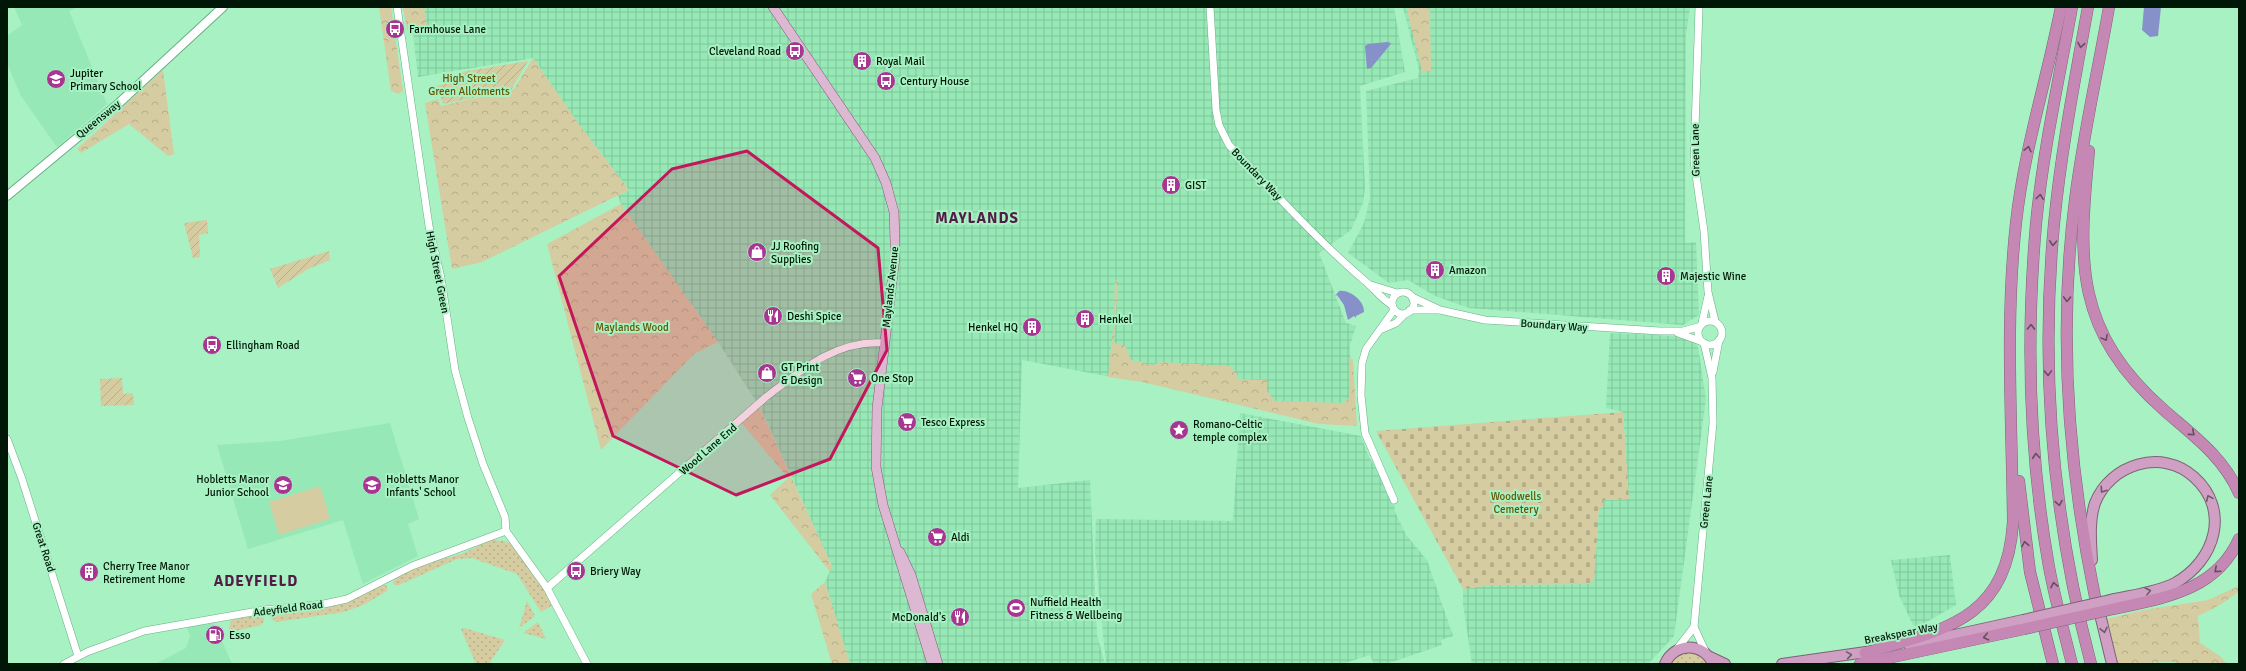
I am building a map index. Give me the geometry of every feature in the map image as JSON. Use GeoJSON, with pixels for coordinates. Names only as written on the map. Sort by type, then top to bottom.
{"type":"FeatureCollection","features":[{"type":"Feature","properties":{"kind":"highway"},"geometry":{"type":"LineString","coordinates":[[1865,653],[1946,628],[1974,611],[1997,584],[2008,558],[2012,535],[2012,406],[2010,342],[2016,222],[2026,160],[2061,7]]}},
{"type":"Feature","properties":{"kind":"highway"},"geometry":{"type":"LineString","coordinates":[[2051,52],[2056,43],[2065,7]]}},
{"type":"Feature","properties":{"kind":"highway"},"geometry":{"type":"LineString","coordinates":[[2072,7],[2048,137],[2036,223],[2030,370],[2040,495],[2049,566],[2072,664]]}},
{"type":"Feature","properties":{"kind":"highway"},"geometry":{"type":"LineString","coordinates":[[2088,7],[2065,138],[2054,225],[2048,370],[2057,495],[2071,583],[2091,664]]}},
{"type":"Feature","properties":{"kind":"highway"},"geometry":{"type":"LineString","coordinates":[[2109,7],[2095,91],[2082,149],[2075,200],[2066,328],[2072,464],[2081,525],[2095,597],[2112,664]]}},
{"type":"Feature","properties":{"kind":"highway"},"geometry":{"type":"LineString","coordinates":[[2095,91],[2082,218],[2084,267],[2090,302],[2103,334],[2122,366],[2144,392],[2218,457],[2232,477],[2239,493]]}},
{"type":"Feature","properties":{"kind":"highway"},"geometry":{"type":"LineString","coordinates":[[2012,406],[2024,537],[2032,580],[2053,664]]}},
{"type":"Feature","properties":{"kind":"highway"},"geometry":{"type":"LineString","coordinates":[[2095,597],[2091,525],[2095,503],[2107,484],[2124,470],[2145,463],[2165,463],[2185,471],[2201,484],[2212,506],[2215,517],[2214,530],[2207,553],[2197,567],[2174,583],[2112,605]]}},
{"type":"Feature","properties":{"kind":"highway"},"geometry":{"type":"LineString","coordinates":[[1860,664],[2023,624],[2112,605],[2170,595],[2202,582],[2233,553],[2239,539]]}},
{"type":"Feature","properties":{"kind":"highway","name":"Breakspear Way"},"geometry":{"type":"LineString","coordinates":[[1782,664],[1865,653],[2023,624]]}},
{"type":"Feature","properties":{"kind":"highway"},"geometry":{"type":"LineString","coordinates":[[1664,663],[1677,650],[1692,647],[1710,658],[1726,664]]}},
{"type":"Feature","properties":{"kind":"main road","name":"Queensway"},"geometry":{"type":"LineString","coordinates":[[7,196],[119,102],[223,7]]}},
{"type":"Feature","properties":{"kind":"main road","name":"Maylands Avenue"},"geometry":{"type":"LineString","coordinates":[[773,7],[867,144],[877,161],[886,184],[894,212],[895,257],[877,408],[876,467],[883,505],[898,550],[907,564],[938,664]]}},
{"type":"Feature","properties":{"kind":"main road","name":"Maylands Avenue"},"geometry":{"type":"LineString","coordinates":[[898,550],[898,557],[932,664]]}},
{"type":"Feature","properties":{"kind":"main road"},"geometry":{"type":"LineString","coordinates":[[906,581],[907,564]]}},
{"type":"Feature","properties":{"kind":"main road"},"geometry":{"type":"LineString","coordinates":[[926,643],[928,641],[928,629]]}},
{"type":"Feature","properties":{"kind":"street","name":"High Street Green"},"geometry":{"type":"LineString","coordinates":[[397,7],[419,165],[429,226],[441,278],[455,370],[483,464],[505,517],[506,531]]}},
{"type":"Feature","properties":{"kind":"street","name":"Boundary Way"},"geometry":{"type":"LineString","coordinates":[[1210,7],[1216,110],[1219,125],[1229,145],[1334,253],[1369,284],[1381,298],[1393,307]]}},
{"type":"Feature","properties":{"kind":"street","name":"Green Lane"},"geometry":{"type":"LineString","coordinates":[[1698,7],[1694,161],[1704,230],[1708,292],[1715,321]]}},
{"type":"Feature","properties":{"kind":"street","name":"Boundary Way"},"geometry":{"type":"LineString","coordinates":[[1369,284],[1386,291],[1397,293]]}},
{"type":"Feature","properties":{"kind":"street"},"geometry":{"type":"LineString","coordinates":[[1380,330],[1396,323],[1408,312],[1413,305],[1412,297],[1404,292],[1397,293],[1392,298],[1393,307],[1380,330],[1370,342],[1362,362],[1361,413],[1371,449],[1394,500]]}},
{"type":"Feature","properties":{"kind":"street","name":"Green Lane"},"geometry":{"type":"LineString","coordinates":[[1700,325],[1708,292]]}},
{"type":"Feature","properties":{"kind":"street","name":"Boundary Way"},"geometry":{"type":"LineString","coordinates":[[1412,297],[1440,310],[1485,320],[1669,332],[1702,342]]}},
{"type":"Feature","properties":{"kind":"street"},"geometry":{"type":"LineString","coordinates":[[1393,307],[1402,314],[1408,312]]}},
{"type":"Feature","properties":{"kind":"street","name":"Boundary Way"},"geometry":{"type":"LineString","coordinates":[[1408,312],[1440,310]]}},
{"type":"Feature","properties":{"kind":"street"},"geometry":{"type":"LineString","coordinates":[[1715,321],[1722,331],[1719,340],[1711,345],[1702,342],[1697,334],[1700,325],[1715,321]]}},
{"type":"Feature","properties":{"kind":"street","name":"Boundary Way"},"geometry":{"type":"LineString","coordinates":[[1669,332],[1700,325]]}},
{"type":"Feature","properties":{"kind":"street","name":"Green Lane"},"geometry":{"type":"LineString","coordinates":[[1694,627],[1713,423],[1712,378],[1719,340]]}},
{"type":"Feature","properties":{"kind":"street","name":"Green Lane"},"geometry":{"type":"LineString","coordinates":[[1702,342],[1712,378]]}},
{"type":"Feature","properties":{"kind":"street","name":"Wood Lane End"},"geometry":{"type":"LineString","coordinates":[[547,588],[766,397],[817,359],[839,349],[861,343],[885,343]]}},
{"type":"Feature","properties":{"kind":"street","name":"Great Road"},"geometry":{"type":"LineString","coordinates":[[7,439],[22,479],[78,656]]}},
{"type":"Feature","properties":{"kind":"street"},"geometry":{"type":"LineString","coordinates":[[506,531],[547,588],[587,664]]}},
{"type":"Feature","properties":{"kind":"street","name":"Adeyfield Road"},"geometry":{"type":"LineString","coordinates":[[66,664],[78,656],[118,639],[170,625],[264,610],[324,604],[348,599],[412,566],[506,531]]}},
{"type":"Feature","properties":{"kind":"street"},"geometry":{"type":"LineString","coordinates":[[1677,650],[1694,627],[1710,658]]}},
{"type":"Feature","properties":{"kind":"highlighted area"},"geometry":{"type":"Polygon","coordinates":[[[747,151],[878,248],[887,350],[830,459],[736,495],[613,436],[559,276],[672,169],[747,151]]]}},
{"type":"Feature","properties":{"kind":"shaded area","name":"Jupiter Primary School"},"geometry":{"type":"Polygon","coordinates":[[[14,7],[78,7],[69,11],[107,104],[57,147],[21,96],[7,63],[7,36],[22,25],[14,7]]]}},
{"type":"Feature","properties":{"kind":"shaded area"},"geometry":{"type":"Polygon","coordinates":[[[410,7],[1394,7],[1405,72],[1360,86],[1365,187],[1363,203],[1351,230],[1319,253],[1346,323],[1356,326],[1350,345],[1351,405],[1275,402],[1106,376],[1022,360],[1018,488],[1090,480],[1097,635],[1105,664],[850,664],[825,582],[832,566],[761,409],[718,342],[621,204],[618,196],[629,190],[578,123],[533,58],[418,77],[410,7]]]}},
{"type":"Feature","properties":{"kind":"shaded area"},"geometry":{"type":"Polygon","coordinates":[[[1403,7],[1690,7],[1686,36],[1685,243],[1696,242],[1699,315],[1683,325],[1469,308],[1435,296],[1408,280],[1389,283],[1348,253],[1364,223],[1370,198],[1366,91],[1418,78],[1419,70],[1403,7]]]}},
{"type":"Feature","properties":{"kind":"shaded area"},"geometry":{"type":"Polygon","coordinates":[[[1610,333],[1677,336],[1694,340],[1698,347],[1706,399],[1674,636],[1649,663],[1472,664],[1463,604],[1463,589],[1492,585],[1589,584],[1594,581],[1599,508],[1603,500],[1629,499],[1623,412],[1606,408],[1610,333]]]}},
{"type":"Feature","properties":{"kind":"shaded area"},"geometry":{"type":"Polygon","coordinates":[[[1240,413],[1361,436],[1368,455],[1394,500],[1395,512],[1406,535],[1427,560],[1453,636],[1441,640],[1442,645],[1386,664],[1374,664],[1370,655],[1342,664],[1106,664],[1095,553],[1096,519],[1233,521],[1240,413]]]}},
{"type":"Feature","properties":{"kind":"shaded area"},"geometry":{"type":"Polygon","coordinates":[[[390,423],[419,519],[408,524],[418,556],[363,584],[343,520],[248,549],[217,445],[280,441],[390,423]]]}},
{"type":"Feature","properties":{"kind":"shaded area"},"geometry":{"type":"Polygon","coordinates":[[[1950,555],[1956,605],[1918,627],[1913,625],[1899,595],[1891,560],[1950,555]]]}},
{"type":"Feature","properties":{"kind":"shaded area"},"geometry":{"type":"Polygon","coordinates":[[[214,623],[232,664],[155,664],[186,648],[190,637],[187,627],[214,623]]]}},
{"type":"Feature","properties":{"kind":"green space"},"geometry":{"type":"Polygon","coordinates":[[[379,7],[391,7],[403,91],[398,94],[391,91],[379,7]]]}},
{"type":"Feature","properties":{"kind":"green space"},"geometry":{"type":"Polygon","coordinates":[[[403,7],[424,7],[427,26],[407,30],[403,7]]]}},
{"type":"Feature","properties":{"kind":"green space"},"geometry":{"type":"Polygon","coordinates":[[[1427,7],[1430,11],[1431,71],[1422,71],[1407,11],[1409,8],[1427,7]]]}},
{"type":"Feature","properties":{"kind":"green space"},"geometry":{"type":"Polygon","coordinates":[[[533,58],[578,123],[629,190],[482,262],[452,269],[425,103],[438,99],[441,106],[514,89],[533,58]]]}},
{"type":"Feature","properties":{"kind":"green space","name":"High Street Green Allotments"},"geometry":{"type":"Polygon","coordinates":[[[528,61],[511,90],[443,104],[437,86],[455,81],[461,72],[528,61]]]}},
{"type":"Feature","properties":{"kind":"green space"},"geometry":{"type":"Polygon","coordinates":[[[163,70],[174,154],[168,156],[129,124],[81,153],[77,149],[163,70]]]}},
{"type":"Feature","properties":{"kind":"green space","name":"Maylands Wood"},"geometry":{"type":"Polygon","coordinates":[[[621,204],[718,342],[694,354],[601,450],[547,244],[621,204]]]}},
{"type":"Feature","properties":{"kind":"green space"},"geometry":{"type":"Polygon","coordinates":[[[207,220],[208,233],[199,235],[200,257],[193,258],[184,223],[207,220]]]}},
{"type":"Feature","properties":{"kind":"green space"},"geometry":{"type":"Polygon","coordinates":[[[329,251],[330,260],[308,269],[278,288],[270,269],[329,251]]]}},
{"type":"Feature","properties":{"kind":"green space"},"geometry":{"type":"Polygon","coordinates":[[[1115,279],[1118,282],[1114,343],[1125,345],[1131,360],[1153,365],[1160,362],[1229,366],[1238,374],[1238,379],[1267,380],[1267,391],[1275,401],[1343,403],[1349,398],[1350,358],[1353,360],[1357,426],[1319,424],[1142,382],[1108,377],[1114,321],[1115,279]]]}},
{"type":"Feature","properties":{"kind":"green space"},"geometry":{"type":"Polygon","coordinates":[[[122,378],[123,394],[133,393],[134,405],[101,406],[100,379],[122,378]]]}},
{"type":"Feature","properties":{"kind":"green space"},"geometry":{"type":"Polygon","coordinates":[[[758,404],[832,566],[830,572],[770,495],[788,478],[740,421],[758,404]]]}},
{"type":"Feature","properties":{"kind":"green space","name":"Woodwells Cemetery"},"geometry":{"type":"Polygon","coordinates":[[[1623,412],[1629,499],[1603,500],[1603,508],[1599,508],[1594,581],[1589,584],[1492,585],[1463,589],[1376,431],[1623,412]]]}},
{"type":"Feature","properties":{"kind":"green space"},"geometry":{"type":"Polygon","coordinates":[[[320,486],[330,519],[279,535],[269,502],[320,486]]]}},
{"type":"Feature","properties":{"kind":"green space"},"geometry":{"type":"Polygon","coordinates":[[[493,539],[507,542],[514,547],[553,605],[541,612],[517,574],[472,558],[457,559],[399,585],[394,585],[393,582],[405,572],[424,564],[461,554],[493,539]]]}},
{"type":"Feature","properties":{"kind":"green space"},"geometry":{"type":"Polygon","coordinates":[[[825,582],[850,664],[832,664],[811,594],[825,582]]]}},
{"type":"Feature","properties":{"kind":"green space"},"geometry":{"type":"Polygon","coordinates":[[[382,584],[387,586],[387,591],[363,605],[344,612],[276,622],[271,619],[271,614],[275,611],[350,600],[382,584]]]}},
{"type":"Feature","properties":{"kind":"green space"},"geometry":{"type":"Polygon","coordinates":[[[2239,586],[2239,591],[2229,599],[2198,616],[2200,643],[2220,656],[2227,664],[2181,664],[2172,662],[2118,664],[2107,619],[2143,610],[2208,600],[2239,586]]]}},
{"type":"Feature","properties":{"kind":"green space"},"geometry":{"type":"Polygon","coordinates":[[[527,601],[535,616],[519,628],[527,601]]]}},
{"type":"Feature","properties":{"kind":"green space"},"geometry":{"type":"Polygon","coordinates":[[[259,614],[264,617],[264,621],[261,625],[235,631],[227,637],[231,620],[259,614]]]}},
{"type":"Feature","properties":{"kind":"green space"},"geometry":{"type":"Polygon","coordinates":[[[538,622],[546,639],[523,633],[538,622]]]}},
{"type":"Feature","properties":{"kind":"green space"},"geometry":{"type":"Polygon","coordinates":[[[464,628],[505,640],[489,664],[476,664],[461,629],[464,628]]]}},
{"type":"Feature","properties":{"kind":"green space"},"geometry":{"type":"Polygon","coordinates":[[[1688,651],[1702,654],[1709,664],[1671,664],[1676,656],[1688,651]]]}},
{"type":"Feature","properties":{"kind":"water"},"geometry":{"type":"Polygon","coordinates":[[[2144,7],[2161,7],[2158,36],[2150,37],[2142,30],[2144,7]]]}},
{"type":"Feature","properties":{"kind":"water"},"geometry":{"type":"Polygon","coordinates":[[[1391,43],[1390,45],[1371,68],[1367,69],[1365,46],[1368,44],[1391,43]]]}},
{"type":"Feature","properties":{"kind":"water"},"geometry":{"type":"Polygon","coordinates":[[[1339,291],[1347,292],[1356,297],[1362,304],[1364,312],[1356,316],[1356,318],[1354,316],[1348,320],[1344,305],[1337,295],[1335,296],[1339,291]]]}},
{"type":"Feature","properties":{"kind":"place","name":"Farmhouse Lane"},"geometry":{"type":"Point","coordinates":[395,29]}},
{"type":"Feature","properties":{"kind":"place","name":"Cleveland Road"},"geometry":{"type":"Point","coordinates":[795,51]}},
{"type":"Feature","properties":{"kind":"place","name":"Royal Mail"},"geometry":{"type":"Point","coordinates":[862,61]}},
{"type":"Feature","properties":{"kind":"place","name":"Jupiter Primary School"},"geometry":{"type":"Point","coordinates":[56,79]}},
{"type":"Feature","properties":{"kind":"place","name":"Century House"},"geometry":{"type":"Point","coordinates":[886,81]}},
{"type":"Feature","properties":{"kind":"place","name":"GIST"},"geometry":{"type":"Point","coordinates":[1171,185]}},
{"type":"Feature","properties":{"kind":"place","name":"JJ Roofing Supplies"},"geometry":{"type":"Point","coordinates":[757,252]}},
{"type":"Feature","properties":{"kind":"place","name":"Amazon"},"geometry":{"type":"Point","coordinates":[1435,270]}},
{"type":"Feature","properties":{"kind":"place","name":"Majestic Wine"},"geometry":{"type":"Point","coordinates":[1666,276]}},
{"type":"Feature","properties":{"kind":"place","name":"Deshi Spice"},"geometry":{"type":"Point","coordinates":[773,316]}},
{"type":"Feature","properties":{"kind":"place","name":"Henkel"},"geometry":{"type":"Point","coordinates":[1085,319]}},
{"type":"Feature","properties":{"kind":"place","name":"Henkel HQ"},"geometry":{"type":"Point","coordinates":[1032,327]}},
{"type":"Feature","properties":{"kind":"place","name":"Ellingham Road"},"geometry":{"type":"Point","coordinates":[212,345]}},
{"type":"Feature","properties":{"kind":"place","name":"GT Print & Design"},"geometry":{"type":"Point","coordinates":[767,373]}},
{"type":"Feature","properties":{"kind":"place","name":"One Stop"},"geometry":{"type":"Point","coordinates":[857,378]}},
{"type":"Feature","properties":{"kind":"place","name":"Tesco Express"},"geometry":{"type":"Point","coordinates":[907,422]}},
{"type":"Feature","properties":{"kind":"place","name":"Romano-Celtic temple complex"},"geometry":{"type":"Point","coordinates":[1179,430]}},
{"type":"Feature","properties":{"kind":"place","name":"Hobletts Manor Junior School"},"geometry":{"type":"Point","coordinates":[283,485]}},
{"type":"Feature","properties":{"kind":"place","name":"Hobletts Manor Infants' School"},"geometry":{"type":"Point","coordinates":[372,485]}},
{"type":"Feature","properties":{"kind":"place","name":"Aldi"},"geometry":{"type":"Point","coordinates":[937,537]}},
{"type":"Feature","properties":{"kind":"place","name":"Briery Way"},"geometry":{"type":"Point","coordinates":[576,571]}},
{"type":"Feature","properties":{"kind":"place","name":"Cherry Tree Manor Retirement Home"},"geometry":{"type":"Point","coordinates":[89,572]}},
{"type":"Feature","properties":{"kind":"place","name":"Nuffield Health Fitness & Wellbeing"},"geometry":{"type":"Point","coordinates":[1016,608]}},
{"type":"Feature","properties":{"kind":"place","name":"McDonald's"},"geometry":{"type":"Point","coordinates":[960,617]}},
{"type":"Feature","properties":{"kind":"place","name":"Esso"},"geometry":{"type":"Point","coordinates":[215,635]}},
{"type":"Feature","properties":{"kind":"district","name":"MAYLANDS"},"geometry":{"type":"Point","coordinates":[977,218]}},
{"type":"Feature","properties":{"kind":"district","name":"ADEYFIELD"},"geometry":{"type":"Point","coordinates":[256,581]}}]}
